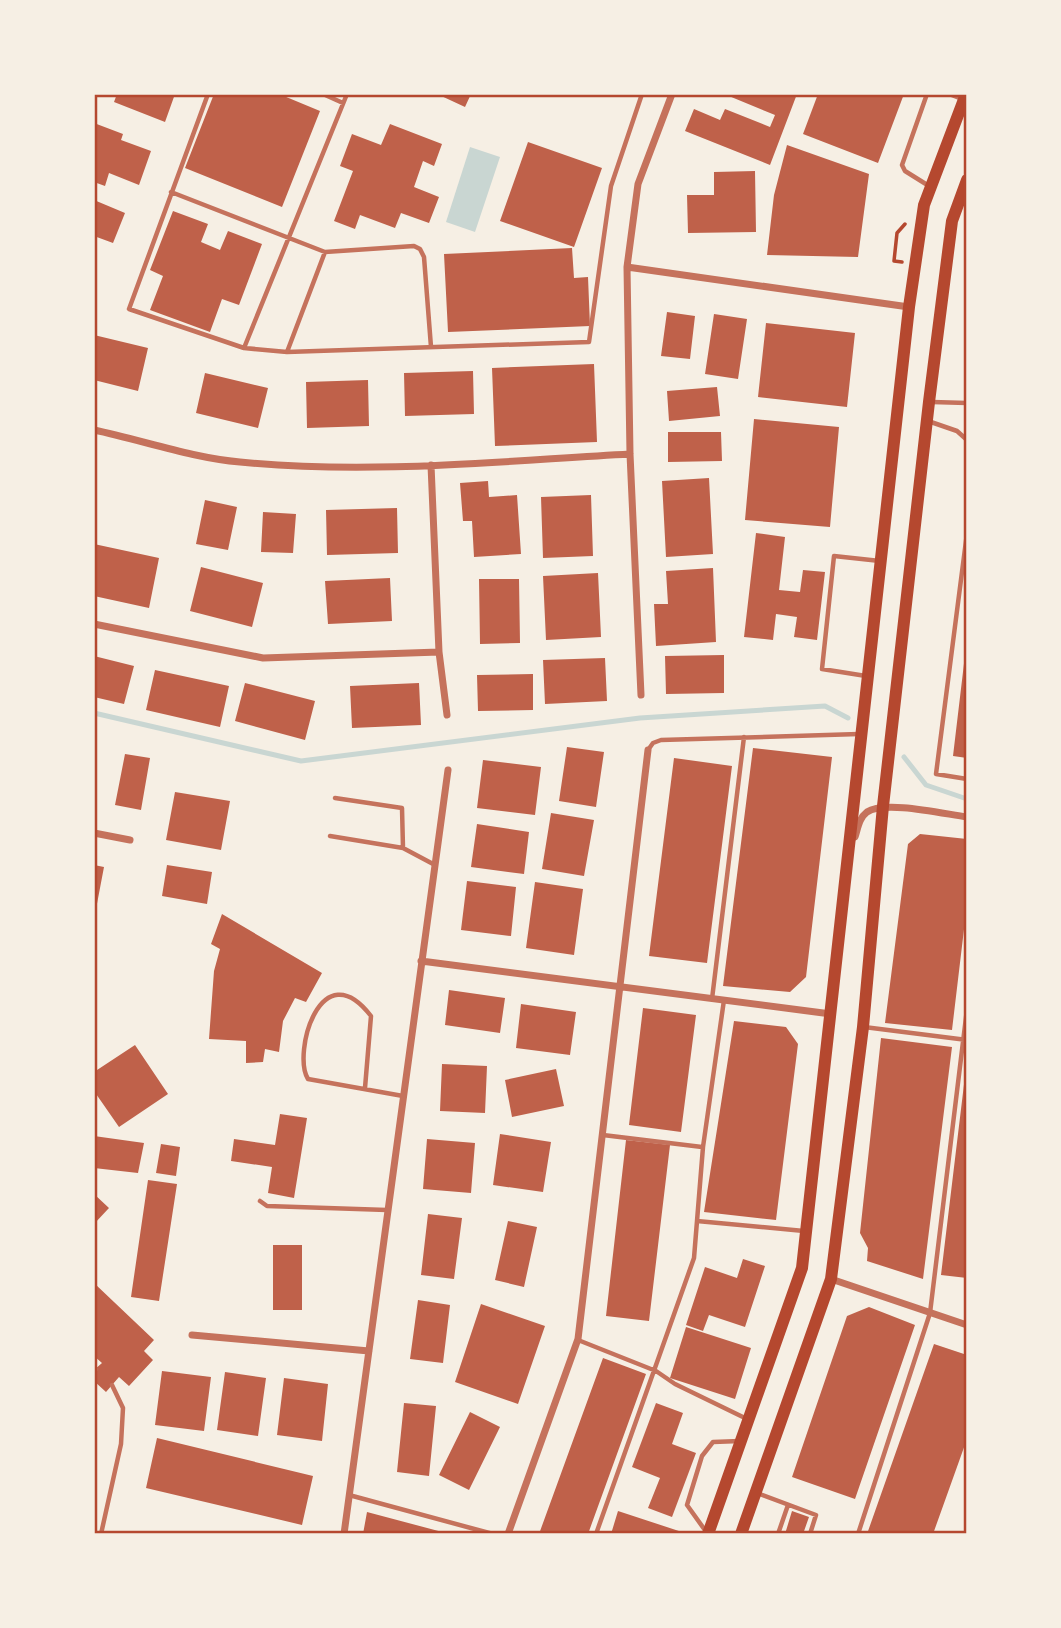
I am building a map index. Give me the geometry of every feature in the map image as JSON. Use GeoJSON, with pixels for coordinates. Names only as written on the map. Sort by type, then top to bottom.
{"type":"FeatureCollection","features":[{"type":"Feature","properties":{"kind":"main road"},"geometry":{"type":"LineString","coordinates":[[708,1533],[802,1268],[909,307],[924,205],[965,97]]}},
{"type":"Feature","properties":{"kind":"main road"},"geometry":{"type":"LineString","coordinates":[[741,1534],[831,1279],[863,1027],[883,806],[929,402],[952,221],[967,180]]}},
{"type":"Feature","properties":{"kind":"street"},"geometry":{"type":"LineString","coordinates":[[641,695],[630,454],[627,267],[638,184],[672,94]]}},
{"type":"Feature","properties":{"kind":"street"},"geometry":{"type":"LineString","coordinates":[[627,267],[909,307]]}},
{"type":"Feature","properties":{"kind":"street"},"geometry":{"type":"LineString","coordinates":[[94,430],[237,462],[431,465],[630,454]]}},
{"type":"Feature","properties":{"kind":"street"},"geometry":{"type":"LineString","coordinates":[[431,465],[439,652],[447,715]]}},
{"type":"Feature","properties":{"kind":"street"},"geometry":{"type":"LineString","coordinates":[[94,624],[263,658],[439,652]]}},
{"type":"Feature","properties":{"kind":"street"},"geometry":{"type":"LineString","coordinates":[[508,1534],[578,1339],[648,750]]}},
{"type":"Feature","properties":{"kind":"street"},"geometry":{"type":"LineString","coordinates":[[344,1534],[448,770]]}},
{"type":"Feature","properties":{"kind":"street"},"geometry":{"type":"LineString","coordinates":[[848,854],[860,820],[867,813],[883,806],[967,817]]}},
{"type":"Feature","properties":{"kind":"street"},"geometry":{"type":"LineString","coordinates":[[94,833],[130,840]]}},
{"type":"Feature","properties":{"kind":"street"},"geometry":{"type":"LineString","coordinates":[[421,961],[831,1014]]}},
{"type":"Feature","properties":{"kind":"street"},"geometry":{"type":"LineString","coordinates":[[831,1279],[967,1325]]}},
{"type":"Feature","properties":{"kind":"street"},"geometry":{"type":"LineString","coordinates":[[192,1335],[369,1351]]}},
{"type":"Feature","properties":{"kind":"lane"},"geometry":{"type":"LineString","coordinates":[[208,94],[129,309],[244,348],[287,352],[589,342],[611,186],[642,94]]}},
{"type":"Feature","properties":{"kind":"lane"},"geometry":{"type":"LineString","coordinates":[[323,94],[343,103]]}},
{"type":"Feature","properties":{"kind":"lane"},"geometry":{"type":"LineString","coordinates":[[244,348],[347,94]]}},
{"type":"Feature","properties":{"kind":"lane"},"geometry":{"type":"LineString","coordinates":[[927,94],[902,165],[905,171],[930,187]]}},
{"type":"Feature","properties":{"kind":"lane"},"geometry":{"type":"LineString","coordinates":[[949,94],[965,97]]}},
{"type":"Feature","properties":{"kind":"lane"},"geometry":{"type":"LineString","coordinates":[[171,192],[325,252],[414,246],[420,249],[424,257],[430,347]]}},
{"type":"Feature","properties":{"kind":"lane"},"geometry":{"type":"LineString","coordinates":[[287,352],[325,252]]}},
{"type":"Feature","properties":{"kind":"lane"},"geometry":{"type":"LineString","coordinates":[[929,402],[967,403]]}},
{"type":"Feature","properties":{"kind":"lane"},"geometry":{"type":"LineString","coordinates":[[927,421],[957,431],[967,440]]}},
{"type":"Feature","properties":{"kind":"lane"},"geometry":{"type":"LineString","coordinates":[[967,533],[936,774],[967,779]]}},
{"type":"Feature","properties":{"kind":"lane"},"geometry":{"type":"LineString","coordinates":[[867,676],[822,669],[832,568],[834,556],[880,561]]}},
{"type":"Feature","properties":{"kind":"lane"},"geometry":{"type":"LineString","coordinates":[[648,750],[653,743],[661,740],[861,734]]}},
{"type":"Feature","properties":{"kind":"lane"},"geometry":{"type":"LineString","coordinates":[[712,999],[744,737]]}},
{"type":"Feature","properties":{"kind":"lane"},"geometry":{"type":"LineString","coordinates":[[335,798],[402,808],[403,848]]}},
{"type":"Feature","properties":{"kind":"lane"},"geometry":{"type":"LineString","coordinates":[[330,836],[403,848],[435,865]]}},
{"type":"Feature","properties":{"kind":"lane"},"geometry":{"type":"LineString","coordinates":[[365,1088],[371,1016],[365,1008],[340,994],[331,995],[311,1017],[305,1074],[308,1079],[403,1096]]}},
{"type":"Feature","properties":{"kind":"lane"},"geometry":{"type":"LineString","coordinates":[[596,1534],[694,1258],[703,1147],[724,1000]]}},
{"type":"Feature","properties":{"kind":"lane"},"geometry":{"type":"LineString","coordinates":[[858,1534],[930,1312],[967,1009]]}},
{"type":"Feature","properties":{"kind":"lane"},"geometry":{"type":"LineString","coordinates":[[863,1027],[965,1040]]}},
{"type":"Feature","properties":{"kind":"lane"},"geometry":{"type":"LineString","coordinates":[[603,1135],[703,1147]]}},
{"type":"Feature","properties":{"kind":"lane"},"geometry":{"type":"LineString","coordinates":[[260,1201],[267,1206],[388,1210]]}},
{"type":"Feature","properties":{"kind":"lane"},"geometry":{"type":"LineString","coordinates":[[697,1221],[806,1231]]}},
{"type":"Feature","properties":{"kind":"lane"},"geometry":{"type":"LineString","coordinates":[[578,1339],[656,1371],[675,1384],[747,1419]]}},
{"type":"Feature","properties":{"kind":"lane"},"geometry":{"type":"LineString","coordinates":[[101,1534],[121,1444],[122,1408],[112,1385]]}},
{"type":"Feature","properties":{"kind":"lane"},"geometry":{"type":"LineString","coordinates":[[708,1533],[687,1506],[702,1456],[713,1442],[740,1441]]}},
{"type":"Feature","properties":{"kind":"lane"},"geometry":{"type":"LineString","coordinates":[[755,1492],[816,1515],[810,1534]]}},
{"type":"Feature","properties":{"kind":"lane"},"geometry":{"type":"LineString","coordinates":[[349,1495],[493,1534]]}},
{"type":"Feature","properties":{"kind":"lane"},"geometry":{"type":"LineString","coordinates":[[778,1534],[788,1505]]}},
{"type":"Feature","properties":{"kind":"path"},"geometry":{"type":"LineString","coordinates":[[894,261],[897,233]]}},
{"type":"Feature","properties":{"kind":"shaded area"},"geometry":{"type":"Polygon","coordinates":[[[470,147],[500,157],[475,232],[446,222],[470,147]]]}},
{"type":"Feature","properties":{"kind":"building"},"geometry":{"type":"Polygon","coordinates":[[[117,94],[175,94],[165,122],[114,102],[117,94]]]}},
{"type":"Feature","properties":{"kind":"building"},"geometry":{"type":"Polygon","coordinates":[[[214,94],[279,94],[320,111],[282,207],[185,168],[214,94]]]}},
{"type":"Feature","properties":{"kind":"building"},"geometry":{"type":"Polygon","coordinates":[[[437,94],[471,94],[465,107],[437,94]]]}},
{"type":"Feature","properties":{"kind":"building"},"geometry":{"type":"Polygon","coordinates":[[[724,94],[797,94],[770,165],[685,131],[694,109],[720,120],[725,109],[770,127],[775,115],[724,94]]]}},
{"type":"Feature","properties":{"kind":"building"},"geometry":{"type":"Polygon","coordinates":[[[818,94],[904,94],[878,163],[803,134],[818,94]]]}},
{"type":"Feature","properties":{"kind":"building"},"geometry":{"type":"Polygon","coordinates":[[[94,123],[123,134],[121,140],[151,151],[139,185],[109,173],[105,186],[94,182],[94,123]]]}},
{"type":"Feature","properties":{"kind":"building"},"geometry":{"type":"Polygon","coordinates":[[[390,124],[442,144],[434,166],[423,161],[414,187],[439,197],[429,223],[401,213],[395,228],[360,215],[355,229],[334,221],[353,171],[340,166],[352,134],[381,145],[390,124]]]}},
{"type":"Feature","properties":{"kind":"building"},"geometry":{"type":"Polygon","coordinates":[[[528,142],[602,168],[574,247],[500,221],[528,142]]]}},
{"type":"Feature","properties":{"kind":"building"},"geometry":{"type":"Polygon","coordinates":[[[787,145],[869,174],[858,257],[767,255],[774,195],[787,145]]]}},
{"type":"Feature","properties":{"kind":"building"},"geometry":{"type":"Polygon","coordinates":[[[755,171],[756,232],[688,233],[687,195],[714,195],[714,172],[755,171]]]}},
{"type":"Feature","properties":{"kind":"building"},"geometry":{"type":"Polygon","coordinates":[[[94,200],[125,213],[113,243],[94,236],[94,200]]]}},
{"type":"Feature","properties":{"kind":"building"},"geometry":{"type":"Polygon","coordinates":[[[173,211],[208,224],[201,242],[220,250],[228,231],[262,244],[239,305],[222,299],[210,332],[150,310],[163,276],[150,270],[173,211]]]}},
{"type":"Feature","properties":{"kind":"building"},"geometry":{"type":"Polygon","coordinates":[[[572,248],[574,278],[588,277],[590,326],[448,332],[444,254],[572,248]]]}},
{"type":"Feature","properties":{"kind":"building"},"geometry":{"type":"Polygon","coordinates":[[[667,312],[695,316],[690,359],[661,356],[667,312]]]}},
{"type":"Feature","properties":{"kind":"building"},"geometry":{"type":"Polygon","coordinates":[[[714,314],[747,319],[738,379],[705,374],[714,314]]]}},
{"type":"Feature","properties":{"kind":"building"},"geometry":{"type":"Polygon","coordinates":[[[766,323],[855,333],[847,407],[758,397],[766,323]]]}},
{"type":"Feature","properties":{"kind":"building"},"geometry":{"type":"Polygon","coordinates":[[[94,335],[148,348],[138,391],[94,380],[94,335]]]}},
{"type":"Feature","properties":{"kind":"building"},"geometry":{"type":"Polygon","coordinates":[[[594,364],[597,442],[495,446],[492,368],[594,364]]]}},
{"type":"Feature","properties":{"kind":"building"},"geometry":{"type":"Polygon","coordinates":[[[473,371],[474,414],[405,416],[404,373],[473,371]]]}},
{"type":"Feature","properties":{"kind":"building"},"geometry":{"type":"Polygon","coordinates":[[[205,373],[268,388],[258,428],[196,413],[205,373]]]}},
{"type":"Feature","properties":{"kind":"building"},"geometry":{"type":"Polygon","coordinates":[[[368,380],[369,426],[307,428],[306,382],[368,380]]]}},
{"type":"Feature","properties":{"kind":"building"},"geometry":{"type":"Polygon","coordinates":[[[717,387],[720,416],[669,421],[667,391],[717,387]]]}},
{"type":"Feature","properties":{"kind":"building"},"geometry":{"type":"Polygon","coordinates":[[[754,419],[839,427],[830,527],[745,520],[754,419]]]}},
{"type":"Feature","properties":{"kind":"building"},"geometry":{"type":"Polygon","coordinates":[[[668,432],[721,432],[722,461],[668,462],[668,432]]]}},
{"type":"Feature","properties":{"kind":"building"},"geometry":{"type":"Polygon","coordinates":[[[709,478],[713,554],[666,557],[662,481],[709,478]]]}},
{"type":"Feature","properties":{"kind":"building"},"geometry":{"type":"Polygon","coordinates":[[[488,481],[489,497],[517,495],[521,554],[474,557],[472,521],[463,521],[460,483],[488,481]]]}},
{"type":"Feature","properties":{"kind":"building"},"geometry":{"type":"Polygon","coordinates":[[[591,495],[593,556],[543,558],[541,497],[591,495]]]}},
{"type":"Feature","properties":{"kind":"building"},"geometry":{"type":"Polygon","coordinates":[[[205,500],[237,507],[228,550],[196,544],[205,500]]]}},
{"type":"Feature","properties":{"kind":"building"},"geometry":{"type":"Polygon","coordinates":[[[397,508],[398,553],[327,555],[326,510],[397,508]]]}},
{"type":"Feature","properties":{"kind":"building"},"geometry":{"type":"Polygon","coordinates":[[[263,512],[296,514],[293,553],[261,552],[263,512]]]}},
{"type":"Feature","properties":{"kind":"building"},"geometry":{"type":"Polygon","coordinates":[[[756,533],[785,537],[779,590],[800,592],[803,570],[825,572],[817,640],[794,637],[797,617],[776,614],[773,640],[744,637],[756,533]]]}},
{"type":"Feature","properties":{"kind":"building"},"geometry":{"type":"Polygon","coordinates":[[[94,544],[159,558],[149,608],[94,596],[94,544]]]}},
{"type":"Feature","properties":{"kind":"building"},"geometry":{"type":"Polygon","coordinates":[[[201,567],[263,583],[252,627],[190,611],[201,567]]]}},
{"type":"Feature","properties":{"kind":"building"},"geometry":{"type":"Polygon","coordinates":[[[713,568],[716,642],[656,646],[654,604],[668,604],[666,571],[713,568]]]}},
{"type":"Feature","properties":{"kind":"building"},"geometry":{"type":"Polygon","coordinates":[[[598,573],[601,637],[546,640],[543,576],[598,573]]]}},
{"type":"Feature","properties":{"kind":"building"},"geometry":{"type":"Polygon","coordinates":[[[390,578],[392,621],[328,624],[325,581],[390,578]]]}},
{"type":"Feature","properties":{"kind":"building"},"geometry":{"type":"Polygon","coordinates":[[[479,579],[519,579],[520,643],[480,644],[479,579]]]}},
{"type":"Feature","properties":{"kind":"building"},"geometry":{"type":"Polygon","coordinates":[[[724,655],[724,693],[666,694],[665,656],[724,655]]]}},
{"type":"Feature","properties":{"kind":"building"},"geometry":{"type":"Polygon","coordinates":[[[967,655],[967,758],[953,756],[967,655]]]}},
{"type":"Feature","properties":{"kind":"building"},"geometry":{"type":"Polygon","coordinates":[[[94,656],[134,666],[124,704],[94,697],[94,656]]]}},
{"type":"Feature","properties":{"kind":"building"},"geometry":{"type":"Polygon","coordinates":[[[605,658],[607,701],[545,704],[543,660],[605,658]]]}},
{"type":"Feature","properties":{"kind":"building"},"geometry":{"type":"Polygon","coordinates":[[[155,670],[229,686],[220,727],[146,710],[155,670]]]}},
{"type":"Feature","properties":{"kind":"building"},"geometry":{"type":"Polygon","coordinates":[[[533,674],[533,710],[478,711],[477,675],[533,674]]]}},
{"type":"Feature","properties":{"kind":"building"},"geometry":{"type":"Polygon","coordinates":[[[245,683],[315,701],[305,740],[235,721],[245,683]]]}},
{"type":"Feature","properties":{"kind":"building"},"geometry":{"type":"Polygon","coordinates":[[[419,683],[421,725],[352,728],[350,686],[419,683]]]}},
{"type":"Feature","properties":{"kind":"building"},"geometry":{"type":"Polygon","coordinates":[[[567,747],[604,752],[596,807],[559,801],[567,747]]]}},
{"type":"Feature","properties":{"kind":"building"},"geometry":{"type":"Polygon","coordinates":[[[753,748],[832,757],[806,977],[790,992],[723,986],[753,748]]]}},
{"type":"Feature","properties":{"kind":"building"},"geometry":{"type":"Polygon","coordinates":[[[125,754],[150,758],[141,810],[115,805],[125,754]]]}},
{"type":"Feature","properties":{"kind":"building"},"geometry":{"type":"Polygon","coordinates":[[[674,758],[732,766],[707,963],[649,956],[674,758]]]}},
{"type":"Feature","properties":{"kind":"building"},"geometry":{"type":"Polygon","coordinates":[[[483,760],[541,767],[535,815],[477,808],[483,760]]]}},
{"type":"Feature","properties":{"kind":"building"},"geometry":{"type":"Polygon","coordinates":[[[175,792],[230,801],[221,850],[166,840],[175,792]]]}},
{"type":"Feature","properties":{"kind":"building"},"geometry":{"type":"Polygon","coordinates":[[[551,813],[594,820],[584,876],[542,869],[551,813]]]}},
{"type":"Feature","properties":{"kind":"building"},"geometry":{"type":"Polygon","coordinates":[[[477,824],[529,832],[524,874],[471,867],[477,824]]]}},
{"type":"Feature","properties":{"kind":"building"},"geometry":{"type":"Polygon","coordinates":[[[920,834],[967,839],[967,904],[952,1030],[885,1023],[908,844],[920,834]]]}},
{"type":"Feature","properties":{"kind":"building"},"geometry":{"type":"Polygon","coordinates":[[[94,865],[104,867],[96,909],[94,909],[94,865]]]}},
{"type":"Feature","properties":{"kind":"building"},"geometry":{"type":"Polygon","coordinates":[[[167,865],[212,872],[207,904],[162,896],[167,865]]]}},
{"type":"Feature","properties":{"kind":"building"},"geometry":{"type":"Polygon","coordinates":[[[467,881],[516,887],[511,936],[461,930],[467,881]]]}},
{"type":"Feature","properties":{"kind":"building"},"geometry":{"type":"Polygon","coordinates":[[[535,882],[583,889],[574,955],[526,948],[535,882]]]}},
{"type":"Feature","properties":{"kind":"building"},"geometry":{"type":"Polygon","coordinates":[[[222,914],[322,973],[306,1002],[295,998],[283,1021],[279,1052],[265,1049],[263,1062],[246,1063],[246,1041],[209,1039],[214,971],[220,949],[211,944],[222,914]]]}},
{"type":"Feature","properties":{"kind":"building"},"geometry":{"type":"Polygon","coordinates":[[[449,990],[505,998],[500,1033],[445,1025],[449,990]]]}},
{"type":"Feature","properties":{"kind":"building"},"geometry":{"type":"Polygon","coordinates":[[[521,1004],[576,1012],[570,1055],[516,1048],[521,1004]]]}},
{"type":"Feature","properties":{"kind":"building"},"geometry":{"type":"Polygon","coordinates":[[[643,1008],[696,1015],[681,1132],[629,1125],[643,1008]]]}},
{"type":"Feature","properties":{"kind":"building"},"geometry":{"type":"Polygon","coordinates":[[[734,1021],[786,1027],[798,1044],[776,1220],[704,1212],[734,1021]]]}},
{"type":"Feature","properties":{"kind":"building"},"geometry":{"type":"Polygon","coordinates":[[[881,1038],[952,1047],[923,1279],[867,1261],[868,1248],[860,1233],[881,1038]]]}},
{"type":"Feature","properties":{"kind":"building"},"geometry":{"type":"Polygon","coordinates":[[[135,1045],[168,1094],[119,1127],[94,1091],[94,1072],[135,1045]]]}},
{"type":"Feature","properties":{"kind":"building"},"geometry":{"type":"Polygon","coordinates":[[[442,1064],[487,1066],[485,1113],[440,1111],[442,1064]]]}},
{"type":"Feature","properties":{"kind":"building"},"geometry":{"type":"Polygon","coordinates":[[[556,1069],[564,1106],[512,1117],[505,1080],[556,1069]]]}},
{"type":"Feature","properties":{"kind":"building"},"geometry":{"type":"Polygon","coordinates":[[[967,1076],[967,1278],[941,1275],[967,1076]]]}},
{"type":"Feature","properties":{"kind":"building"},"geometry":{"type":"Polygon","coordinates":[[[280,1114],[307,1118],[294,1198],[268,1193],[272,1167],[231,1161],[234,1139],[275,1145],[280,1114]]]}},
{"type":"Feature","properties":{"kind":"building"},"geometry":{"type":"Polygon","coordinates":[[[500,1134],[551,1142],[543,1192],[493,1185],[500,1134]]]}},
{"type":"Feature","properties":{"kind":"building"},"geometry":{"type":"Polygon","coordinates":[[[94,1136],[144,1143],[138,1173],[94,1168],[94,1136]]]}},
{"type":"Feature","properties":{"kind":"building"},"geometry":{"type":"Polygon","coordinates":[[[427,1139],[475,1143],[471,1193],[423,1189],[427,1139]]]}},
{"type":"Feature","properties":{"kind":"building"},"geometry":{"type":"Polygon","coordinates":[[[626,1140],[670,1145],[649,1321],[606,1316],[626,1140]]]}},
{"type":"Feature","properties":{"kind":"building"},"geometry":{"type":"Polygon","coordinates":[[[161,1144],[180,1147],[176,1176],[156,1173],[161,1144]]]}},
{"type":"Feature","properties":{"kind":"building"},"geometry":{"type":"Polygon","coordinates":[[[148,1180],[177,1184],[159,1301],[131,1297],[148,1180]]]}},
{"type":"Feature","properties":{"kind":"building"},"geometry":{"type":"Polygon","coordinates":[[[94,1194],[109,1208],[94,1224],[94,1194]]]}},
{"type":"Feature","properties":{"kind":"building"},"geometry":{"type":"Polygon","coordinates":[[[428,1214],[462,1218],[454,1279],[421,1275],[428,1214]]]}},
{"type":"Feature","properties":{"kind":"building"},"geometry":{"type":"Polygon","coordinates":[[[508,1221],[537,1227],[524,1287],[495,1280],[508,1221]]]}},
{"type":"Feature","properties":{"kind":"building"},"geometry":{"type":"Polygon","coordinates":[[[273,1245],[302,1245],[302,1310],[273,1310],[273,1245]]]}},
{"type":"Feature","properties":{"kind":"building"},"geometry":{"type":"Polygon","coordinates":[[[743,1259],[765,1266],[745,1327],[709,1315],[703,1331],[686,1325],[705,1267],[737,1278],[743,1259]]]}},
{"type":"Feature","properties":{"kind":"building"},"geometry":{"type":"Polygon","coordinates":[[[94,1283],[154,1340],[144,1351],[153,1360],[129,1386],[119,1377],[106,1392],[94,1381],[94,1370],[102,1363],[94,1356],[94,1283]]]}},
{"type":"Feature","properties":{"kind":"building"},"geometry":{"type":"Polygon","coordinates":[[[418,1300],[450,1305],[443,1363],[410,1359],[418,1300]]]}},
{"type":"Feature","properties":{"kind":"building"},"geometry":{"type":"Polygon","coordinates":[[[481,1304],[545,1326],[518,1404],[455,1382],[481,1304]]]}},
{"type":"Feature","properties":{"kind":"building"},"geometry":{"type":"Polygon","coordinates":[[[869,1307],[915,1325],[855,1499],[792,1477],[847,1316],[869,1307]]]}},
{"type":"Feature","properties":{"kind":"building"},"geometry":{"type":"Polygon","coordinates":[[[686,1327],[751,1348],[735,1399],[670,1378],[686,1327]]]}},
{"type":"Feature","properties":{"kind":"building"},"geometry":{"type":"Polygon","coordinates":[[[934,1344],[967,1355],[967,1439],[933,1534],[867,1534],[934,1344]]]}},
{"type":"Feature","properties":{"kind":"building"},"geometry":{"type":"Polygon","coordinates":[[[603,1358],[646,1374],[588,1534],[539,1534],[603,1358]]]}},
{"type":"Feature","properties":{"kind":"building"},"geometry":{"type":"Polygon","coordinates":[[[162,1371],[211,1377],[204,1431],[155,1425],[162,1371]]]}},
{"type":"Feature","properties":{"kind":"building"},"geometry":{"type":"Polygon","coordinates":[[[225,1372],[266,1378],[258,1436],[217,1430],[225,1372]]]}},
{"type":"Feature","properties":{"kind":"building"},"geometry":{"type":"Polygon","coordinates":[[[284,1378],[328,1384],[322,1441],[277,1435],[284,1378]]]}},
{"type":"Feature","properties":{"kind":"building"},"geometry":{"type":"Polygon","coordinates":[[[404,1403],[436,1406],[429,1476],[397,1472],[404,1403]]]}},
{"type":"Feature","properties":{"kind":"building"},"geometry":{"type":"Polygon","coordinates":[[[656,1403],[683,1413],[672,1444],[696,1453],[672,1517],[648,1508],[660,1478],[632,1467],[656,1403]]]}},
{"type":"Feature","properties":{"kind":"building"},"geometry":{"type":"Polygon","coordinates":[[[470,1412],[500,1427],[469,1490],[439,1475],[470,1412]]]}},
{"type":"Feature","properties":{"kind":"building"},"geometry":{"type":"Polygon","coordinates":[[[157,1438],[313,1476],[302,1525],[146,1488],[157,1438]]]}},
{"type":"Feature","properties":{"kind":"building"},"geometry":{"type":"Polygon","coordinates":[[[618,1511],[685,1533],[685,1534],[611,1534],[618,1511]]]}},
{"type":"Feature","properties":{"kind":"building"},"geometry":{"type":"Polygon","coordinates":[[[792,1511],[809,1517],[803,1534],[785,1534],[792,1511]]]}},
{"type":"Feature","properties":{"kind":"building"},"geometry":{"type":"Polygon","coordinates":[[[367,1512],[446,1533],[446,1534],[363,1534],[367,1512]]]}},
{"type":"Feature","properties":{"kind":"waterway"},"geometry":{"type":"LineString","coordinates":[[94,713],[301,761],[640,718],[825,706],[848,718]]}},
{"type":"Feature","properties":{"kind":"waterway"},"geometry":{"type":"LineString","coordinates":[[904,757],[926,785],[967,799]]}}]}
